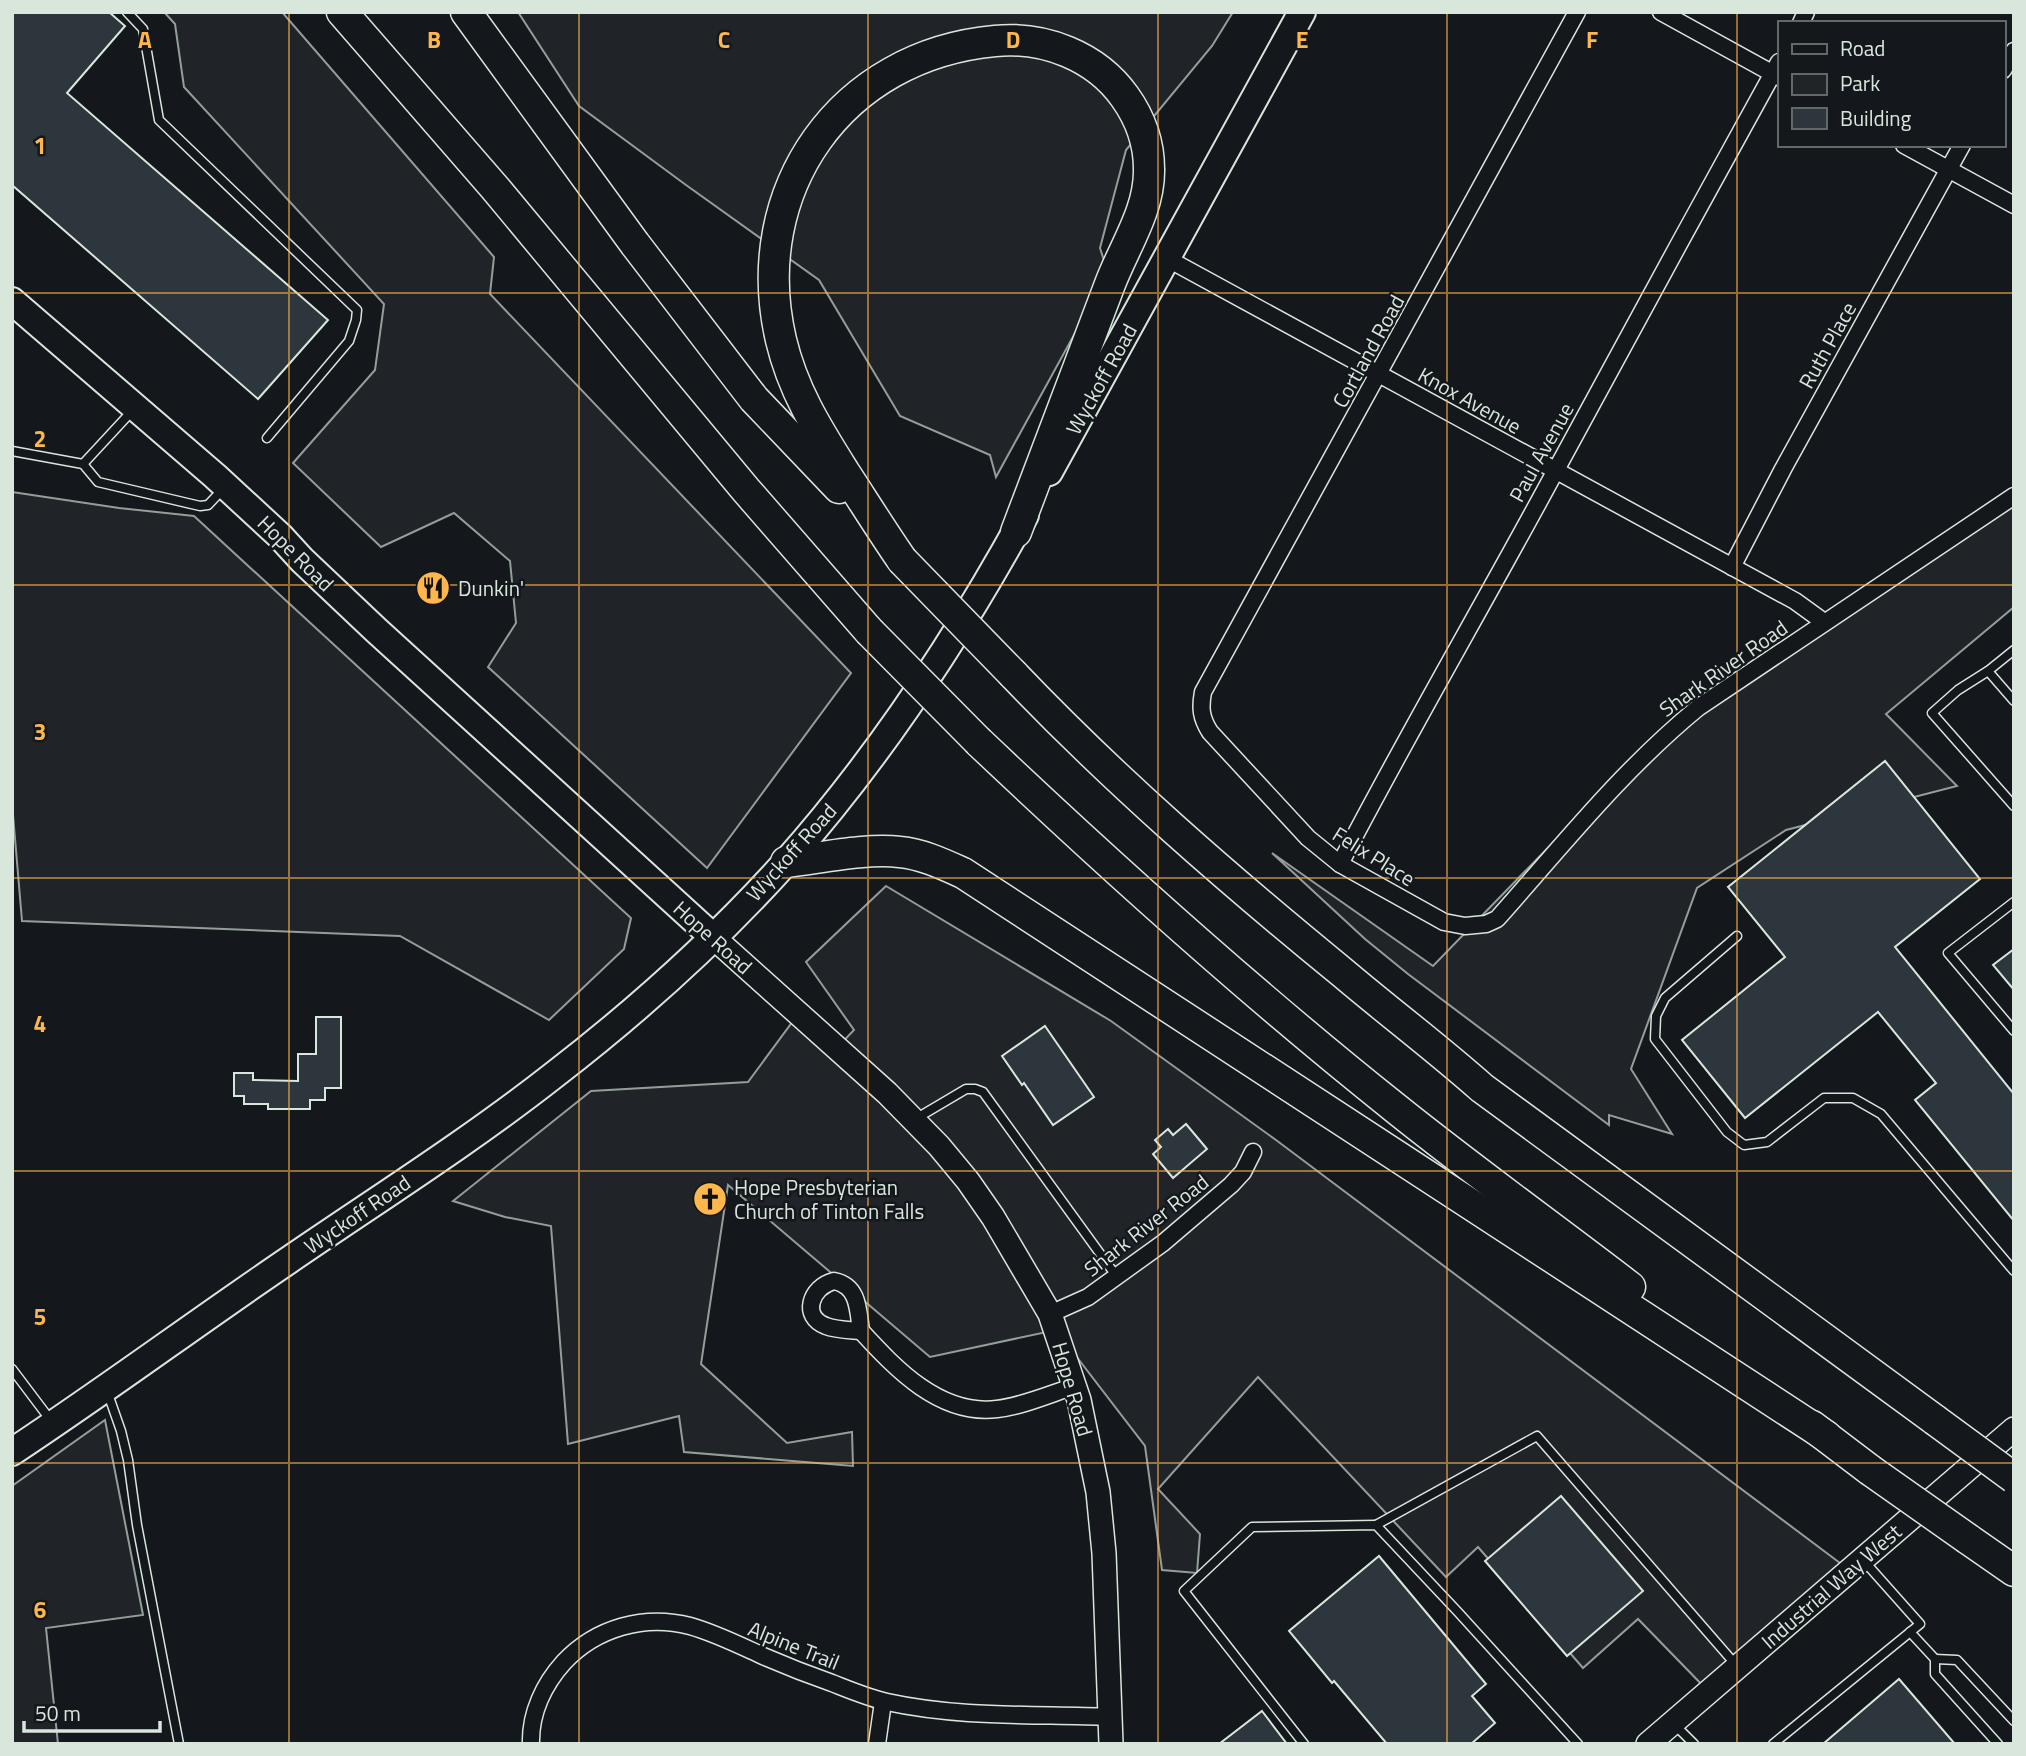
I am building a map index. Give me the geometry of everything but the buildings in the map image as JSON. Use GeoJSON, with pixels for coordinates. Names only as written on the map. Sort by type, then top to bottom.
{"type":"FeatureCollection","features":[{"type":"Feature","properties":{"kind":"highway"},"geometry":{"type":"LineString","coordinates":[[342,12],[495,188],[746,490],[869,631],[979,742],[1156,907],[1395,1108],[1870,1470],[2014,1571]]}},
{"type":"Feature","properties":{"kind":"highway"},"geometry":{"type":"LineString","coordinates":[[466,12],[636,246],[754,399],[1013,674],[1129,787],[1240,887],[1482,1088],[2014,1478]]}},
{"type":"Feature","properties":{"kind":"highway"},"geometry":{"type":"LineString","coordinates":[[894,548],[814,424],[799,395],[782,344],[776,315],[774,252],[779,223],[788,194],[813,146],[845,107],[871,85],[900,66],[929,54],[971,43],[1004,40],[1037,42],[1062,49],[1111,79],[1132,107],[1142,127],[1150,171],[1141,212],[1112,279],[1016,532]]}},
{"type":"Feature","properties":{"kind":"highway"},"geometry":{"type":"LineString","coordinates":[[786,862],[900,851],[946,865],[962,873],[1826,1436]]}},
{"type":"Feature","properties":{"kind":"main road","name":"Wyckoff Road"},"geometry":{"type":"LineString","coordinates":[[12,1452],[554,1076],[651,996],[786,862],[834,805],[940,659],[1016,532],[1303,12]]}},
{"type":"Feature","properties":{"kind":"main road","name":"Hope Road"},"geometry":{"type":"LineString","coordinates":[[12,301],[226,486],[376,630],[713,937]]}},
{"type":"Feature","properties":{"kind":"street","name":"Cortland Road"},"geometry":{"type":"LineString","coordinates":[[1201,712],[1203,692],[1577,12]]}},
{"type":"Feature","properties":{"kind":"street"},"geometry":{"type":"LineString","coordinates":[[1661,12],[1777,71]]}},
{"type":"Feature","properties":{"kind":"street"},"geometry":{"type":"LineString","coordinates":[[2005,67],[2014,51]]}},
{"type":"Feature","properties":{"kind":"street","name":"Paul Avenue"},"geometry":{"type":"LineString","coordinates":[[1340,864],[1616,355],[1777,71]]}},
{"type":"Feature","properties":{"kind":"street"},"geometry":{"type":"LineString","coordinates":[[1908,147],[2014,205]]}},
{"type":"Feature","properties":{"kind":"street","name":"Ruth Place"},"geometry":{"type":"LineString","coordinates":[[1732,567],[1961,147]]}},
{"type":"Feature","properties":{"kind":"street","name":"Knox Avenue"},"geometry":{"type":"LineString","coordinates":[[1168,259],[1795,601],[1824,622]]}},
{"type":"Feature","properties":{"kind":"street","name":"Shark River Road"},"geometry":{"type":"LineString","coordinates":[[1497,919],[1626,773],[1666,734],[1699,707],[2014,496]]}},
{"type":"Feature","properties":{"kind":"street","name":"Felix Place"},"geometry":{"type":"LineString","coordinates":[[1201,712],[1210,732],[1308,838],[1340,864],[1444,922],[1465,926],[1486,924],[1497,919]]}},
{"type":"Feature","properties":{"kind":"street","name":"Hope Road"},"geometry":{"type":"LineString","coordinates":[[713,937],[887,1093],[939,1146],[993,1217],[1050,1314],[1075,1386],[1098,1492],[1104,1553],[1111,1744]]}},
{"type":"Feature","properties":{"kind":"street","name":"Shark River Road"},"geometry":{"type":"LineString","coordinates":[[1050,1314],[1088,1297],[1163,1243],[1231,1185],[1243,1172],[1253,1152]]}},
{"type":"Feature","properties":{"kind":"street"},"geometry":{"type":"LineString","coordinates":[[861,1331],[900,1370],[938,1398],[956,1406],[978,1410],[996,1409],[1075,1386]]}},
{"type":"Feature","properties":{"kind":"street","name":"Industrial Way West"},"geometry":{"type":"LineString","coordinates":[[1648,1744],[2014,1429]]}},
{"type":"Feature","properties":{"kind":"street","name":"Alpine Trail"},"geometry":{"type":"LineString","coordinates":[[531,1744],[533,1717],[556,1670],[572,1653],[599,1635],[614,1628],[639,1623],[665,1622],[708,1632],[783,1665],[883,1702],[958,1713],[1110,1717]]}},
{"type":"Feature","properties":{"kind":"street"},"geometry":{"type":"LineString","coordinates":[[877,1744],[883,1702]]}},
{"type":"Feature","properties":{"kind":"lane"},"geometry":{"type":"LineString","coordinates":[[127,12],[143,29],[159,120],[357,310],[349,341],[267,438]]}},
{"type":"Feature","properties":{"kind":"lane"},"geometry":{"type":"LineString","coordinates":[[83,464],[135,408]]}},
{"type":"Feature","properties":{"kind":"lane"},"geometry":{"type":"LineString","coordinates":[[12,452],[83,464],[98,482],[200,506],[208,505],[226,486]]}},
{"type":"Feature","properties":{"kind":"lane"},"geometry":{"type":"LineString","coordinates":[[2014,650],[1989,671],[1958,690],[1932,713],[2014,806]]}},
{"type":"Feature","properties":{"kind":"lane"},"geometry":{"type":"LineString","coordinates":[[1989,671],[2014,701]]}},
{"type":"Feature","properties":{"kind":"lane"},"geometry":{"type":"LineString","coordinates":[[2014,902],[1948,953],[2014,1031]]}},
{"type":"Feature","properties":{"kind":"lane"},"geometry":{"type":"LineString","coordinates":[[1737,936],[1665,998],[1656,1016],[1655,1040],[1727,1132],[1744,1145],[1767,1143],[1824,1098],[1853,1098],[1881,1114],[2014,1271]]}},
{"type":"Feature","properties":{"kind":"lane"},"geometry":{"type":"LineString","coordinates":[[914,1120],[966,1089],[983,1092],[1117,1277]]}},
{"type":"Feature","properties":{"kind":"lane"},"geometry":{"type":"LineString","coordinates":[[12,1368],[54,1424]]}},
{"type":"Feature","properties":{"kind":"lane"},"geometry":{"type":"LineString","coordinates":[[106,1388],[128,1460],[179,1744]]}},
{"type":"Feature","properties":{"kind":"lane"},"geometry":{"type":"LineString","coordinates":[[1304,1744],[1184,1591],[1252,1527],[1376,1525],[1537,1436],[1737,1667]]}},
{"type":"Feature","properties":{"kind":"lane"},"geometry":{"type":"LineString","coordinates":[[1376,1525],[1578,1744]]}},
{"type":"Feature","properties":{"kind":"lane"},"geometry":{"type":"LineString","coordinates":[[1773,1744],[1920,1623],[1862,1559]]}},
{"type":"Feature","properties":{"kind":"lane"},"geometry":{"type":"LineString","coordinates":[[1910,1632],[1934,1659],[1934,1674],[1997,1744]]}},
{"type":"Feature","properties":{"kind":"lane"},"geometry":{"type":"LineString","coordinates":[[1934,1659],[1957,1660],[2014,1721]]}},
{"type":"Feature","properties":{"kind":"lane"},"geometry":{"type":"LineString","coordinates":[[1673,1723],[1694,1744]]}},
{"type":"Feature","properties":{"kind":"green space"},"geometry":{"type":"Polygon","coordinates":[[[164,12],[282,12],[494,257],[490,294],[851,673],[707,868],[488,667],[516,623],[510,561],[454,513],[381,547],[293,463],[375,370],[384,304],[184,87],[175,24],[164,12]]]}},
{"type":"Feature","properties":{"kind":"green space"},"geometry":{"type":"Polygon","coordinates":[[[518,12],[1233,12],[1212,46],[1126,150],[1100,248],[1108,273],[996,477],[990,455],[900,416],[819,280],[579,106],[518,12]]]}},
{"type":"Feature","properties":{"kind":"green space"},"geometry":{"type":"Polygon","coordinates":[[[12,492],[194,516],[631,918],[624,949],[549,1020],[400,936],[22,921],[12,803],[12,492]]]}},
{"type":"Feature","properties":{"kind":"green space"},"geometry":{"type":"Polygon","coordinates":[[[2014,494],[2014,607],[1886,714],[1957,786],[1786,830],[1697,888],[1631,1069],[1672,1134],[1609,1115],[1609,1125],[1408,974],[1365,939],[1272,853],[1433,966],[1638,755],[2014,494]]]}},
{"type":"Feature","properties":{"kind":"green space"},"geometry":{"type":"Polygon","coordinates":[[[886,886],[1111,1021],[1276,1140],[1848,1569],[1711,1694],[1638,1619],[1583,1668],[1478,1547],[1446,1577],[1258,1377],[1158,1489],[1200,1534],[1197,1573],[1162,1570],[1145,1446],[1056,1330],[930,1357],[728,1185],[701,1364],[787,1443],[852,1432],[853,1466],[684,1452],[679,1416],[568,1444],[551,1226],[505,1217],[453,1201],[591,1091],[748,1082],[796,1017],[837,1048],[854,1030],[806,962],[886,886]]]}},
{"type":"Feature","properties":{"kind":"green space"},"geometry":{"type":"Polygon","coordinates":[[[105,1420],[143,1615],[46,1628],[58,1744],[12,1744],[12,1486],[105,1420]]]}},
{"type":"Feature","properties":{"kind":"place","name":"Dunkin'"},"geometry":{"type":"Point","coordinates":[433,588]}},
{"type":"Feature","properties":{"kind":"place","name":"Hope Presbyterian Church of Tinton Falls"},"geometry":{"type":"Point","coordinates":[710,1199]}}]}
